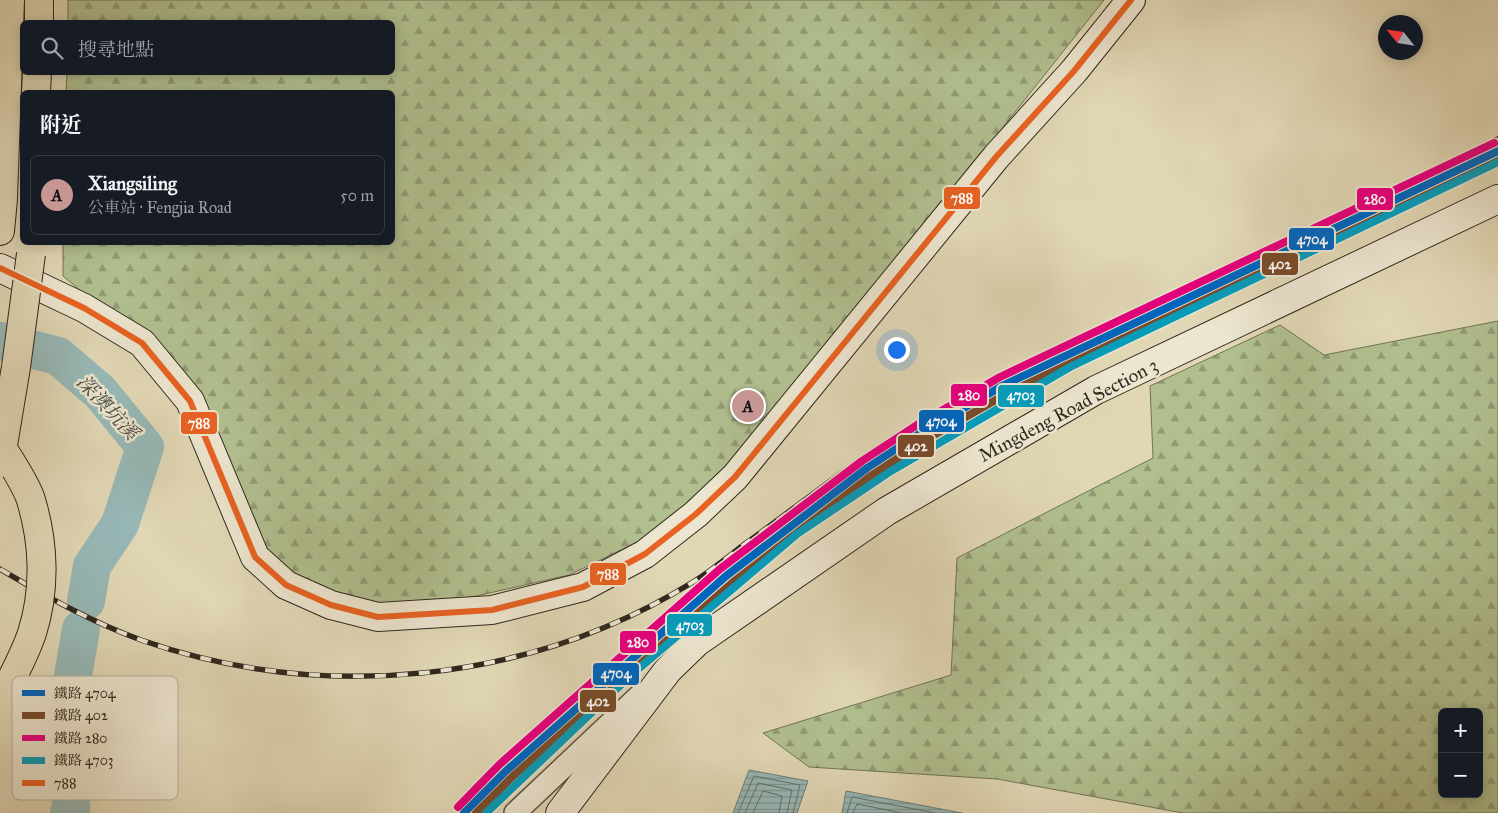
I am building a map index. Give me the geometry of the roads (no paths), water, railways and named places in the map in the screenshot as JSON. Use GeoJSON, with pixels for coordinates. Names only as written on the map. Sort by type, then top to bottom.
{"type":"FeatureCollection","features":[{"type":"Feature","properties":{"kind":"highway"},"geometry":{"type":"LineString","coordinates":[[0,231],[3,199],[10,0]]}},
{"type":"Feature","properties":{"kind":"highway"},"geometry":{"type":"LineString","coordinates":[[38,20],[39,0]]}},
{"type":"Feature","properties":{"kind":"highway"},"geometry":{"type":"LineString","coordinates":[[36,90],[37,75]]}},
{"type":"Feature","properties":{"kind":"highway"},"geometry":{"type":"LineString","coordinates":[[0,464],[15,376],[31,248]]}},
{"type":"Feature","properties":{"kind":"highway"},"geometry":{"type":"LineString","coordinates":[[0,444],[30,497],[39,537],[42,563],[41,596],[32,632],[0,702]]}},
{"type":"Feature","properties":{"kind":"main road"},"geometry":{"type":"LineString","coordinates":[[0,268],[84,308],[142,343],[190,401],[255,557],[286,585],[331,604],[378,617],[492,610],[583,587],[645,554],[696,514],[735,477],[996,156],[1074,71],[1132,0]]}},
{"type":"Feature","properties":{"kind":"main road","name":"Mingdeng Road Section 3"},"geometry":{"type":"LineString","coordinates":[[560,813],[668,670],[697,642],[887,511],[1096,390],[1498,199]]}},
{"type":"Feature","properties":{"kind":"street","name":"Mingdeng Road Section 3"},"geometry":{"type":"LineString","coordinates":[[515,813],[611,720],[668,670]]}},
{"type":"Feature","properties":{"kind":"water"},"geometry":{"type":"Polygon","coordinates":[[[749,770],[808,781],[797,813],[733,813],[749,770]]]}},
{"type":"Feature","properties":{"kind":"water"},"geometry":{"type":"Polygon","coordinates":[[[846,791],[962,813],[842,813],[846,791]]]}},
{"type":"Feature","properties":{"kind":"waterway","name":"深澳坑溪"},"geometry":{"type":"LineString","coordinates":[[0,341],[58,356],[100,392],[145,447],[120,524],[92,566],[86,601]]}},
{"type":"Feature","properties":{"kind":"waterway","name":"深澳坑溪"},"geometry":{"type":"LineString","coordinates":[[73,676],[81,629]]}},
{"type":"Feature","properties":{"kind":"waterway","name":"深澳坑溪"},"geometry":{"type":"LineString","coordinates":[[69,813],[71,810],[71,800]]}},
{"type":"Feature","properties":{"kind":"railway"},"geometry":{"type":"LineString","coordinates":[[0,569],[87,617],[141,640],[210,660],[280,672],[352,676],[423,673],[494,662],[563,643],[629,616],[693,582],[867,455],[911,427],[988,383],[1498,139]]}},
{"type":"Feature","properties":{"kind":"rail line","name":"280"},"geometry":{"type":"LineString","coordinates":[[458,807],[500,764],[720,569],[862,461],[917,425],[1000,377],[1494,143]]}},
{"type":"Feature","properties":{"kind":"rail line","name":"4704"},"geometry":{"type":"LineString","coordinates":[[464,813],[506,771],[726,576],[867,468],[922,432],[1004,385],[1498,151]]}},
{"type":"Feature","properties":{"kind":"rail line","name":"402"},"geometry":{"type":"LineString","coordinates":[[476,813],[512,777],[732,583],[872,475],[927,439],[1008,393],[1498,161]]}},
{"type":"Feature","properties":{"kind":"rail line","name":"4703"},"geometry":{"type":"LineString","coordinates":[[486,813],[630,676],[797,534],[891,471],[1070,367],[1498,162]]}},
{"type":"Feature","properties":{"kind":"place","name":"Xiangsiling"},"geometry":{"type":"Point","coordinates":[748,406]}}]}
